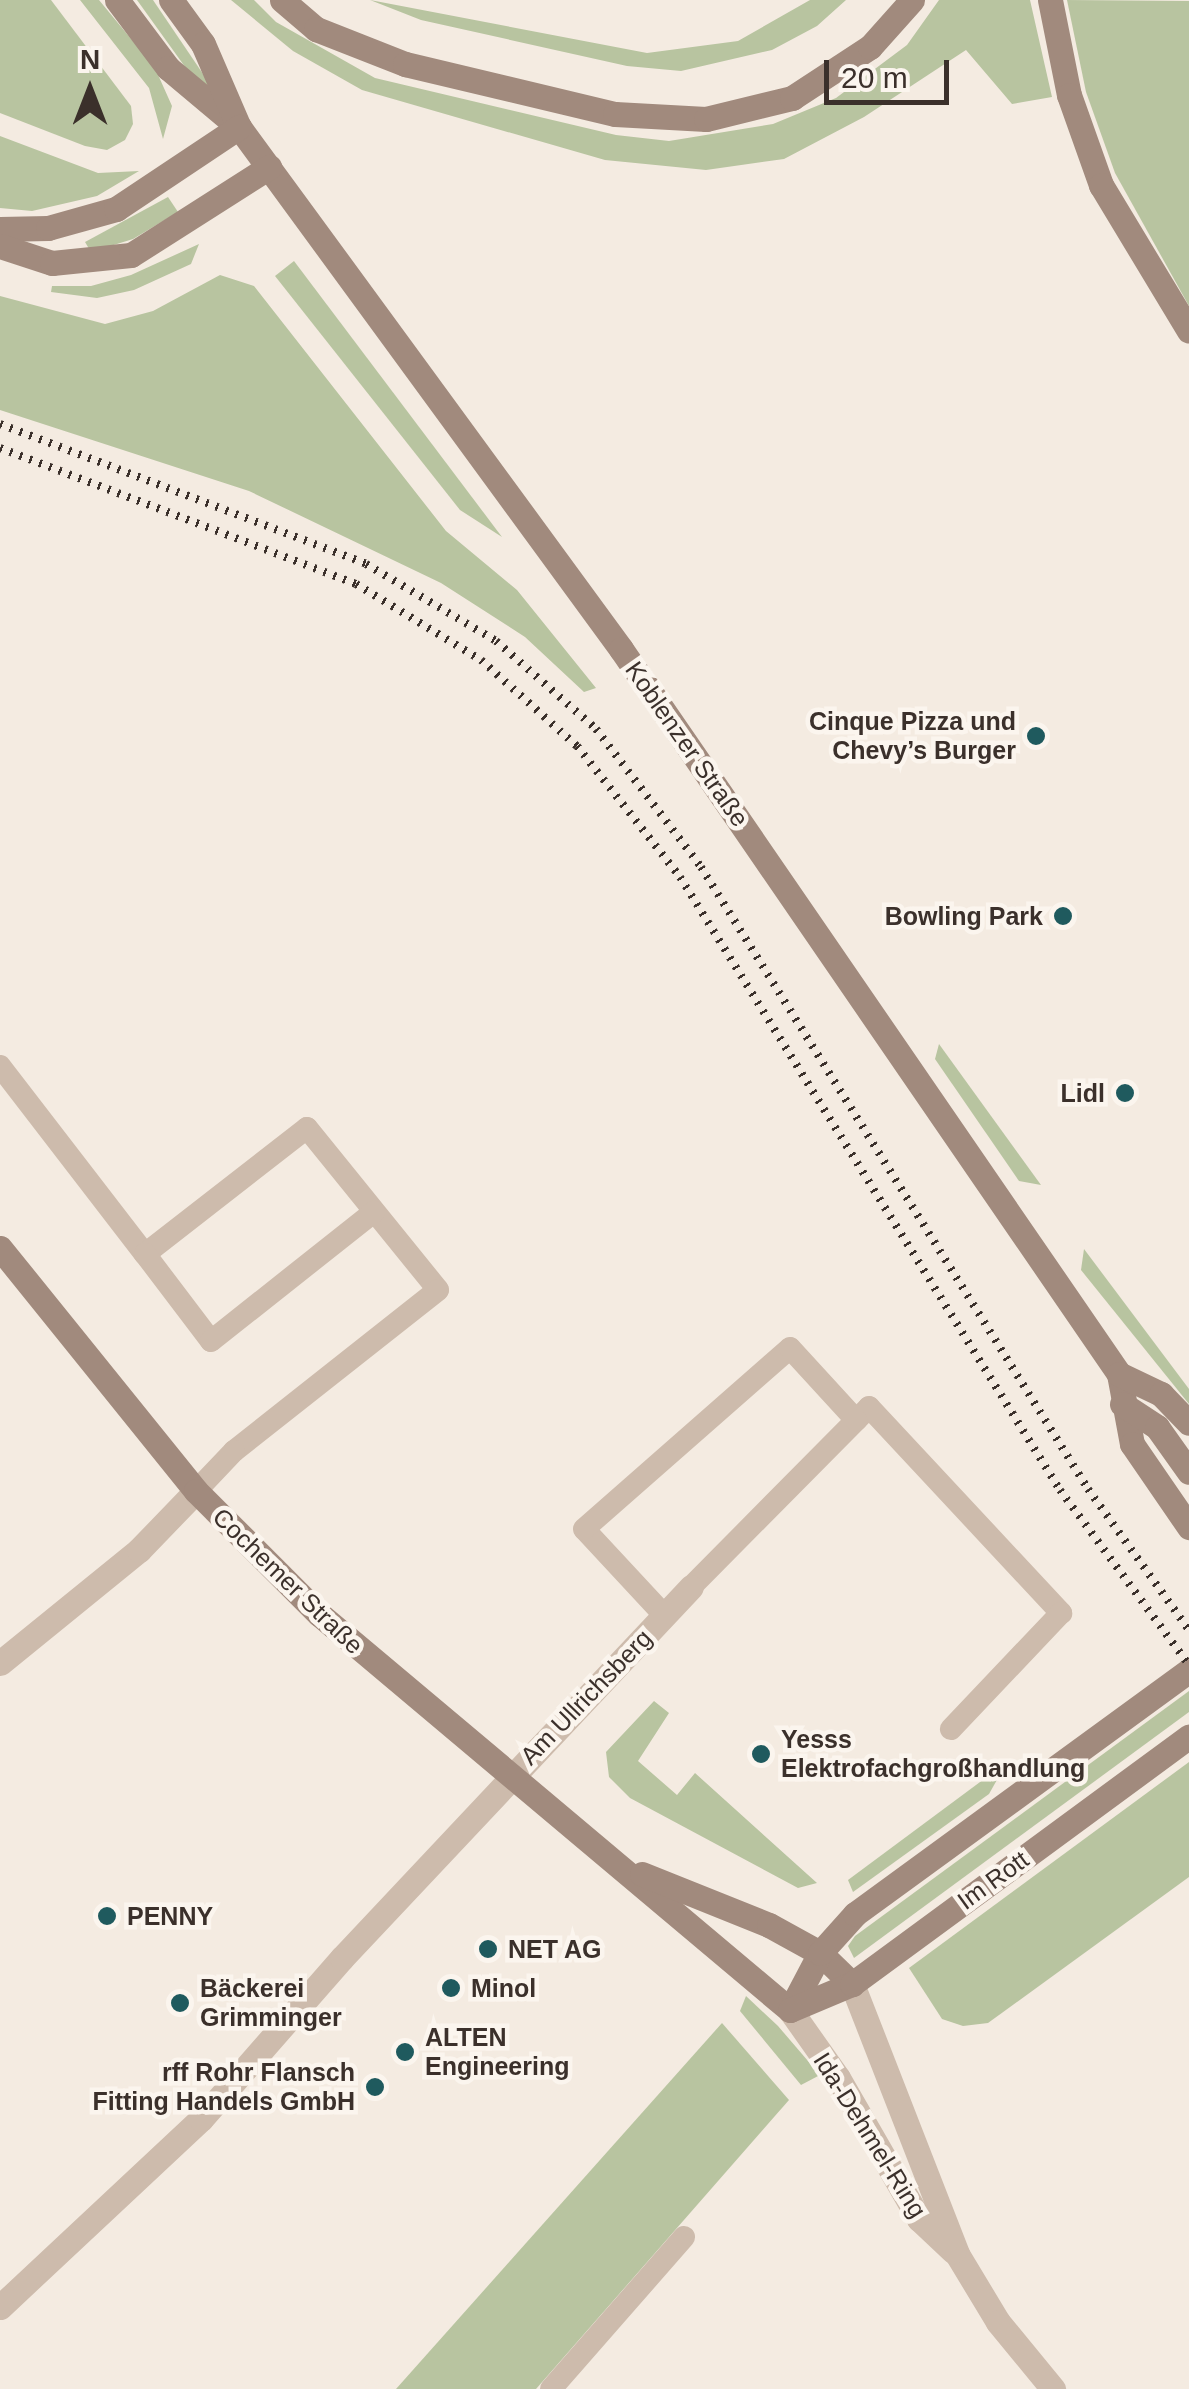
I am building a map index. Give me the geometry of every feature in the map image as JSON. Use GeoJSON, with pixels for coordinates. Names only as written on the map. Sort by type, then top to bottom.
{"type":"FeatureCollection","features":[{"type":"Feature","properties":{"kind":"street","name":"Koblenzer Straße"},"geometry":{"type":"LineString","coordinates":[[117,0],[168,68],[239,127]]}},
{"type":"Feature","properties":{"kind":"street","name":"Koblenzer Straße"},"geometry":{"type":"LineString","coordinates":[[171,0],[203,44],[239,127],[621,649],[1119,1374],[1132,1444],[1189,1527]]}},
{"type":"Feature","properties":{"kind":"street"},"geometry":{"type":"LineString","coordinates":[[282,0],[316,29],[405,64],[615,114],[706,119],[792,98],[870,47],[912,0]]}},
{"type":"Feature","properties":{"kind":"street"},"geometry":{"type":"LineString","coordinates":[[1050,0],[1069,94],[1102,185],[1189,332]]}},
{"type":"Feature","properties":{"kind":"street"},"geometry":{"type":"LineString","coordinates":[[0,230],[48,228],[116,209],[239,127]]}},
{"type":"Feature","properties":{"kind":"street"},"geometry":{"type":"LineString","coordinates":[[0,246],[52,263],[131,255],[268,168]]}},
{"type":"Feature","properties":{"kind":"street","name":"Cochemer Straße"},"geometry":{"type":"LineString","coordinates":[[0,1248],[196,1491],[319,1614],[508,1779],[624,1866],[790,2010]]}},
{"type":"Feature","properties":{"kind":"street","name":"Koblenzer Straße"},"geometry":{"type":"LineString","coordinates":[[1119,1374],[1161,1394],[1189,1423]]}},
{"type":"Feature","properties":{"kind":"street"},"geometry":{"type":"LineString","coordinates":[[1122,1404],[1157,1427],[1189,1472]]}},
{"type":"Feature","properties":{"kind":"street"},"geometry":{"type":"LineString","coordinates":[[0,1662],[139,1550],[196,1491]]}},
{"type":"Feature","properties":{"kind":"street","name":"Am Ullrichsberg"},"geometry":{"type":"LineString","coordinates":[[0,2307],[200,2119],[508,1779],[692,1587]]}},
{"type":"Feature","properties":{"kind":"street"},"geometry":{"type":"LineString","coordinates":[[790,2010],[820,1953],[855,1914],[1189,1670]]}},
{"type":"Feature","properties":{"kind":"street","name":"Im Rott"},"geometry":{"type":"LineString","coordinates":[[790,2010],[852,1984],[1189,1736]]}},
{"type":"Feature","properties":{"kind":"street","name":"Cochemer Straße"},"geometry":{"type":"LineString","coordinates":[[624,1866],[769,1925],[820,1953],[852,1984]]}},
{"type":"Feature","properties":{"kind":"street","name":"Ida-Dehmel-Ring"},"geometry":{"type":"LineString","coordinates":[[852,1984],[957,2254],[998,2322],[1053,2389]]}},
{"type":"Feature","properties":{"kind":"street","name":"Ida-Dehmel-Ring"},"geometry":{"type":"LineString","coordinates":[[790,2010],[838,2078],[919,2219],[957,2254]]}},
{"type":"Feature","properties":{"kind":"lane"},"geometry":{"type":"LineString","coordinates":[[0,1066],[211,1341],[374,1212]]}},
{"type":"Feature","properties":{"kind":"lane"},"geometry":{"type":"LineString","coordinates":[[145,1254],[307,1128],[438,1290],[234,1451],[196,1491]]}},
{"type":"Feature","properties":{"kind":"lane"},"geometry":{"type":"LineString","coordinates":[[664,1616],[584,1529],[790,1348],[856,1420],[868,1407],[1061,1613],[951,1729]]}},
{"type":"Feature","properties":{"kind":"lane","name":"Am Ullrichsberg"},"geometry":{"type":"LineString","coordinates":[[692,1587],[856,1420]]}},
{"type":"Feature","properties":{"kind":"lane"},"geometry":{"type":"LineString","coordinates":[[552,2389],[684,2237]]}},
{"type":"Feature","properties":{"kind":"green space"},"geometry":{"type":"Polygon","coordinates":[[[0,0],[51,0],[131,106],[133,124],[125,140],[107,150],[85,146],[0,113],[0,0]]]}},
{"type":"Feature","properties":{"kind":"green space"},"geometry":{"type":"Polygon","coordinates":[[[80,0],[99,0],[155,68],[172,106],[163,139],[149,88],[80,0]]]}},
{"type":"Feature","properties":{"kind":"green space"},"geometry":{"type":"Polygon","coordinates":[[[137,0],[153,0],[220,99],[211,103],[137,0]]]}},
{"type":"Feature","properties":{"kind":"green space"},"geometry":{"type":"Polygon","coordinates":[[[231,0],[254,0],[276,22],[375,78],[616,135],[669,141],[773,124],[836,98],[907,45],[939,0],[1030,0],[1052,97],[1012,104],[966,50],[864,117],[784,159],[706,170],[605,160],[362,90],[293,51],[231,0]]]}},
{"type":"Feature","properties":{"kind":"green space"},"geometry":{"type":"Polygon","coordinates":[[[370,0],[647,53],[738,41],[810,0],[846,0],[817,26],[772,50],[681,71],[627,66],[421,20],[370,0]]]}},
{"type":"Feature","properties":{"kind":"green space"},"geometry":{"type":"Polygon","coordinates":[[[1067,0],[1189,1],[1189,306],[1115,173],[1086,92],[1067,0]]]}},
{"type":"Feature","properties":{"kind":"green space"},"geometry":{"type":"Polygon","coordinates":[[[0,136],[98,173],[139,171],[97,196],[32,211],[0,208],[0,136]]]}},
{"type":"Feature","properties":{"kind":"green space"},"geometry":{"type":"Polygon","coordinates":[[[168,197],[178,212],[133,239],[91,252],[85,242],[168,197]]]}},
{"type":"Feature","properties":{"kind":"green space"},"geometry":{"type":"Polygon","coordinates":[[[199,244],[191,264],[134,290],[97,298],[51,292],[52,286],[91,286],[131,275],[199,244]]]}},
{"type":"Feature","properties":{"kind":"green space"},"geometry":{"type":"Polygon","coordinates":[[[294,261],[502,537],[460,510],[275,276],[294,261]]]}},
{"type":"Feature","properties":{"kind":"green space"},"geometry":{"type":"Polygon","coordinates":[[[220,275],[254,286],[446,531],[517,590],[596,688],[584,692],[525,637],[441,583],[249,491],[0,410],[0,296],[105,324],[153,311],[220,275]]]}},
{"type":"Feature","properties":{"kind":"green space"},"geometry":{"type":"Polygon","coordinates":[[[939,1044],[1041,1185],[1019,1181],[935,1059],[939,1044]]]}},
{"type":"Feature","properties":{"kind":"green space"},"geometry":{"type":"Polygon","coordinates":[[[1084,1249],[1189,1389],[1189,1404],[1081,1270],[1084,1249]]]}},
{"type":"Feature","properties":{"kind":"green space"},"geometry":{"type":"Polygon","coordinates":[[[1189,1691],[1189,1712],[854,1958],[848,1946],[855,1936],[1189,1691]]]}},
{"type":"Feature","properties":{"kind":"green space"},"geometry":{"type":"Polygon","coordinates":[[[654,1701],[669,1713],[638,1761],[677,1795],[695,1773],[817,1883],[798,1888],[630,1798],[609,1777],[606,1752],[654,1701]]]}},
{"type":"Feature","properties":{"kind":"green space"},"geometry":{"type":"Polygon","coordinates":[[[1007,1762],[989,1794],[853,1892],[848,1880],[1007,1762]]]}},
{"type":"Feature","properties":{"kind":"green space"},"geometry":{"type":"Polygon","coordinates":[[[1189,1762],[1189,1877],[988,2023],[963,2026],[942,2019],[909,1968],[1189,1762]]]}},
{"type":"Feature","properties":{"kind":"green space"},"geometry":{"type":"Polygon","coordinates":[[[746,1996],[820,2075],[801,2085],[740,2011],[746,1996]]]}},
{"type":"Feature","properties":{"kind":"green space"},"geometry":{"type":"Polygon","coordinates":[[[722,2023],[789,2100],[536,2389],[396,2389],[722,2023]]]}},
{"type":"Feature","properties":{"kind":"railway"},"geometry":{"type":"LineString","coordinates":[[0,424],[366,564],[496,641],[596,729],[701,867],[1088,1489],[1189,1630]]}},
{"type":"Feature","properties":{"kind":"railway"},"geometry":{"type":"LineString","coordinates":[[0,448],[356,584],[481,660],[577,746],[680,877],[1060,1490],[1189,1665]]}},
{"type":"Feature","properties":{"kind":"place","name":"Cinque Pizza und Chevy’s Burger"},"geometry":{"type":"Point","coordinates":[1036,736]}},
{"type":"Feature","properties":{"kind":"place","name":"Bowling Park"},"geometry":{"type":"Point","coordinates":[1063,916]}},
{"type":"Feature","properties":{"kind":"place","name":"Lidl"},"geometry":{"type":"Point","coordinates":[1125,1093]}},
{"type":"Feature","properties":{"kind":"place","name":"Yesss Elektrofachgroßhandlung"},"geometry":{"type":"Point","coordinates":[761,1754]}},
{"type":"Feature","properties":{"kind":"place","name":"PENNY"},"geometry":{"type":"Point","coordinates":[107,1916]}},
{"type":"Feature","properties":{"kind":"place","name":"NET AG"},"geometry":{"type":"Point","coordinates":[488,1949]}},
{"type":"Feature","properties":{"kind":"place","name":"Minol"},"geometry":{"type":"Point","coordinates":[451,1988]}},
{"type":"Feature","properties":{"kind":"place","name":"Bäckerei Grimminger"},"geometry":{"type":"Point","coordinates":[180,2003]}},
{"type":"Feature","properties":{"kind":"place","name":"ALTEN Engineering"},"geometry":{"type":"Point","coordinates":[405,2052]}},
{"type":"Feature","properties":{"kind":"place","name":"rff Rohr Flansch Fitting Handels GmbH"},"geometry":{"type":"Point","coordinates":[375,2087]}}]}
